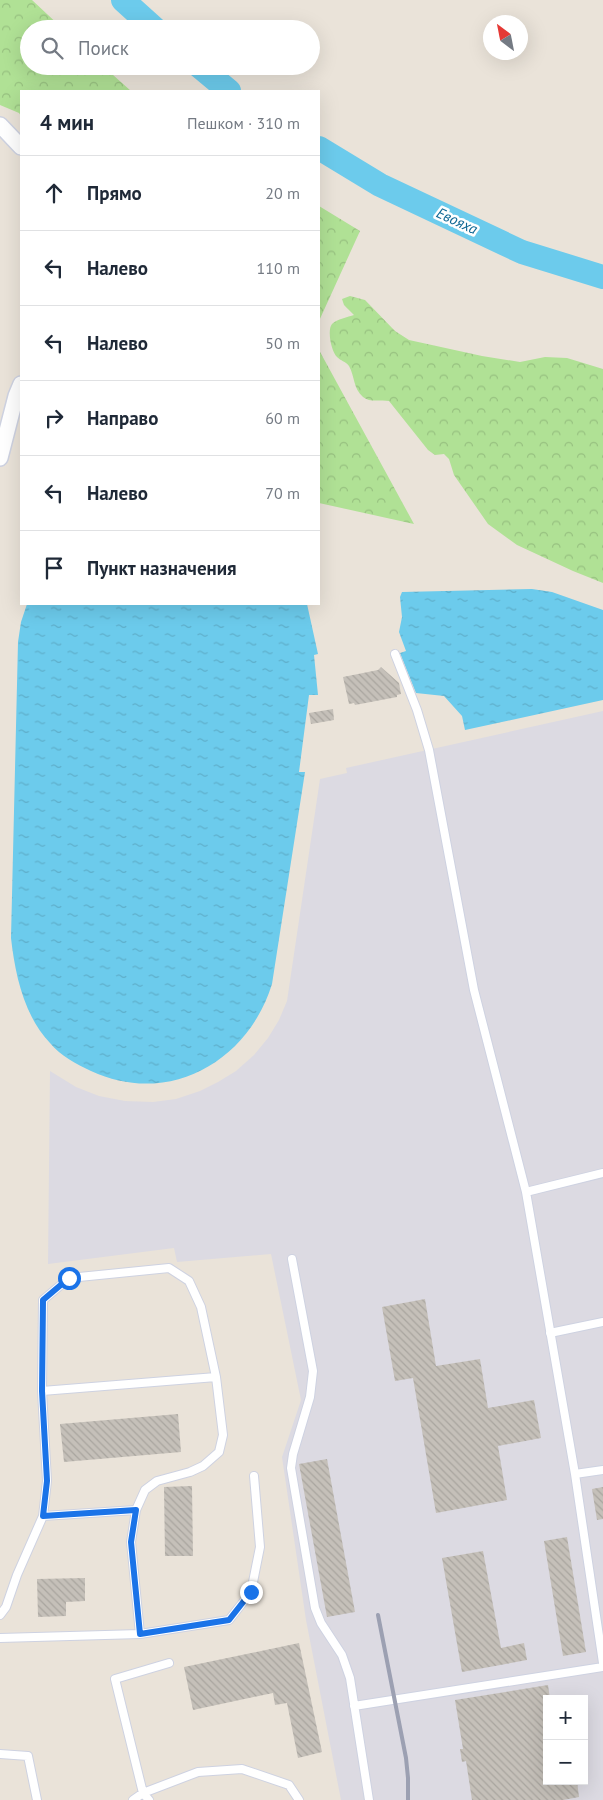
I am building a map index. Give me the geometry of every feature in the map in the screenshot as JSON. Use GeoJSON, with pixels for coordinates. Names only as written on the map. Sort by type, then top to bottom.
{"type":"FeatureCollection","features":[{"type":"Feature","properties":{"kind":"street"},"geometry":{"type":"LineString","coordinates":[[0,124],[20,146]]}},
{"type":"Feature","properties":{"kind":"street"},"geometry":{"type":"LineString","coordinates":[[0,458],[20,386]]}},
{"type":"Feature","properties":{"kind":"lane"},"geometry":{"type":"LineString","coordinates":[[395,654],[417,710],[429,750],[474,990],[526,1192],[575,1474],[603,1663]]}},
{"type":"Feature","properties":{"kind":"lane"},"geometry":{"type":"LineString","coordinates":[[526,1192],[603,1173]]}},
{"type":"Feature","properties":{"kind":"lane"},"geometry":{"type":"LineString","coordinates":[[292,1259],[313,1371],[310,1397],[293,1454],[291,1468],[315,1608],[321,1623],[342,1655],[350,1678],[369,1800]]}},
{"type":"Feature","properties":{"kind":"lane"},"geometry":{"type":"LineString","coordinates":[[0,1615],[6,1607],[17,1575],[43,1516],[47,1481],[42,1391],[43,1300],[69,1278],[169,1268],[188,1281],[201,1306],[216,1378],[222,1436],[219,1452],[203,1466],[190,1472],[157,1481],[144,1490],[136,1510],[131,1542],[140,1634]]}},
{"type":"Feature","properties":{"kind":"lane"},"geometry":{"type":"LineString","coordinates":[[550,1333],[603,1322]]}},
{"type":"Feature","properties":{"kind":"lane"},"geometry":{"type":"LineString","coordinates":[[42,1391],[216,1378]]}},
{"type":"Feature","properties":{"kind":"lane"},"geometry":{"type":"LineString","coordinates":[[575,1474],[603,1470]]}},
{"type":"Feature","properties":{"kind":"lane"},"geometry":{"type":"LineString","coordinates":[[0,1638],[140,1634],[229,1620],[238,1611],[251,1592],[260,1547],[254,1476]]}},
{"type":"Feature","properties":{"kind":"lane"},"geometry":{"type":"LineString","coordinates":[[43,1516],[136,1510]]}},
{"type":"Feature","properties":{"kind":"lane"},"geometry":{"type":"LineString","coordinates":[[149,1800],[143,1793],[115,1679],[169,1664]]}},
{"type":"Feature","properties":{"kind":"lane"},"geometry":{"type":"LineString","coordinates":[[354,1706],[603,1667]]}},
{"type":"Feature","properties":{"kind":"lane"},"geometry":{"type":"LineString","coordinates":[[0,1754],[28,1756],[37,1800]]}},
{"type":"Feature","properties":{"kind":"lane"},"geometry":{"type":"LineString","coordinates":[[133,1800],[143,1793],[198,1772],[242,1770],[289,1785],[299,1800]]}},
{"type":"Feature","properties":{"kind":"shaded area"},"geometry":{"type":"Polygon","coordinates":[[[603,711],[603,1800],[341,1800],[306,1620],[282,1457],[301,1400],[271,1254],[177,1262],[174,1248],[48,1264],[50,1071],[76,1087],[99,1096],[125,1101],[153,1102],[176,1099],[200,1091],[236,1071],[254,1055],[268,1038],[279,1020],[287,1001],[320,779],[347,773],[346,768],[603,711]]]}},
{"type":"Feature","properties":{"kind":"green space"},"geometry":{"type":"Polygon","coordinates":[[[0,0],[32,0],[53,20],[20,20],[20,75],[113,75],[130,90],[20,90],[20,114],[0,105],[0,0]]]}},
{"type":"Feature","properties":{"kind":"green space"},"geometry":{"type":"Polygon","coordinates":[[[320,207],[360,231],[320,319],[320,207]]]}},
{"type":"Feature","properties":{"kind":"green space"},"geometry":{"type":"Polygon","coordinates":[[[350,296],[365,300],[395,331],[409,340],[482,356],[520,362],[545,357],[567,358],[603,369],[603,583],[517,545],[488,524],[454,475],[449,459],[444,454],[435,455],[428,450],[389,401],[369,400],[360,394],[349,366],[338,358],[331,346],[332,324],[340,319],[354,315],[344,305],[342,299],[350,296]]]}},
{"type":"Feature","properties":{"kind":"green space"},"geometry":{"type":"Polygon","coordinates":[[[320,352],[414,524],[320,503],[320,352]]]}},
{"type":"Feature","properties":{"kind":"water"},"geometry":{"type":"Polygon","coordinates":[[[532,589],[552,592],[603,610],[603,700],[465,730],[462,716],[444,696],[416,693],[400,653],[406,651],[399,632],[402,617],[400,597],[402,592],[532,589]]]}},
{"type":"Feature","properties":{"kind":"water"},"geometry":{"type":"Polygon","coordinates":[[[27,605],[307,605],[318,654],[314,655],[318,695],[309,695],[299,772],[305,772],[272,984],[260,1012],[244,1036],[224,1055],[201,1070],[176,1080],[148,1084],[120,1081],[91,1071],[74,1062],[59,1052],[41,1032],[22,994],[11,938],[18,642],[21,622],[27,605]]]}},
{"type":"Feature","properties":{"kind":"building"},"geometry":{"type":"Polygon","coordinates":[[[381,667],[399,683],[401,694],[397,695],[397,697],[355,705],[354,703],[349,704],[343,677],[378,670],[381,667]]]}},
{"type":"Feature","properties":{"kind":"building"},"geometry":{"type":"Polygon","coordinates":[[[333,709],[334,720],[311,724],[309,713],[333,709]]]}},
{"type":"Feature","properties":{"kind":"building"},"geometry":{"type":"Polygon","coordinates":[[[425,1299],[436,1366],[480,1359],[488,1408],[534,1400],[541,1438],[498,1446],[507,1500],[436,1513],[413,1378],[395,1381],[382,1307],[425,1299]]]}},
{"type":"Feature","properties":{"kind":"building"},"geometry":{"type":"Polygon","coordinates":[[[178,1414],[181,1452],[64,1462],[60,1424],[178,1414]]]}},
{"type":"Feature","properties":{"kind":"building"},"geometry":{"type":"Polygon","coordinates":[[[327,1459],[355,1612],[327,1617],[299,1464],[327,1459]]]}},
{"type":"Feature","properties":{"kind":"building"},"geometry":{"type":"Polygon","coordinates":[[[192,1486],[193,1556],[165,1556],[164,1487],[192,1486]]]}},
{"type":"Feature","properties":{"kind":"building"},"geometry":{"type":"Polygon","coordinates":[[[603,1487],[603,1519],[597,1520],[592,1489],[603,1487]]]}},
{"type":"Feature","properties":{"kind":"building"},"geometry":{"type":"Polygon","coordinates":[[[567,1537],[586,1652],[563,1656],[544,1541],[567,1537]]]}},
{"type":"Feature","properties":{"kind":"building"},"geometry":{"type":"Polygon","coordinates":[[[483,1551],[501,1648],[524,1643],[527,1660],[462,1672],[442,1558],[483,1551]]]}},
{"type":"Feature","properties":{"kind":"building"},"geometry":{"type":"Polygon","coordinates":[[[85,1578],[85,1601],[66,1602],[66,1616],[38,1617],[37,1579],[85,1578]]]}},
{"type":"Feature","properties":{"kind":"building"},"geometry":{"type":"Polygon","coordinates":[[[299,1643],[322,1752],[298,1758],[287,1703],[275,1705],[273,1693],[193,1710],[184,1667],[299,1643]]]}},
{"type":"Feature","properties":{"kind":"building"},"geometry":{"type":"Polygon","coordinates":[[[548,1685],[549,1695],[543,1695],[543,1785],[578,1785],[579,1797],[563,1800],[472,1800],[466,1761],[462,1762],[460,1749],[463,1749],[455,1700],[548,1685]]]}},
{"type":"Feature","properties":{"kind":"waterway","name":"Евояха"},"geometry":{"type":"LineString","coordinates":[[123,0],[145,20]]}},
{"type":"Feature","properties":{"kind":"waterway","name":"Евояха"},"geometry":{"type":"LineString","coordinates":[[210,75],[228,90]]}},
{"type":"Feature","properties":{"kind":"waterway","name":"Евояха"},"geometry":{"type":"LineString","coordinates":[[320,149],[380,185],[522,252],[603,277]]}},
{"type":"Feature","properties":{"kind":"railway"},"geometry":{"type":"LineString","coordinates":[[378,1615],[406,1758],[408,1800]]}},
{"type":"Feature","properties":{"kind":"route"},"geometry":{"type":"LineString","coordinates":[[69,1278],[43,1300],[42,1391],[47,1481],[43,1516],[136,1510],[131,1542],[140,1634],[229,1620],[238,1611],[251,1592]]}}]}
